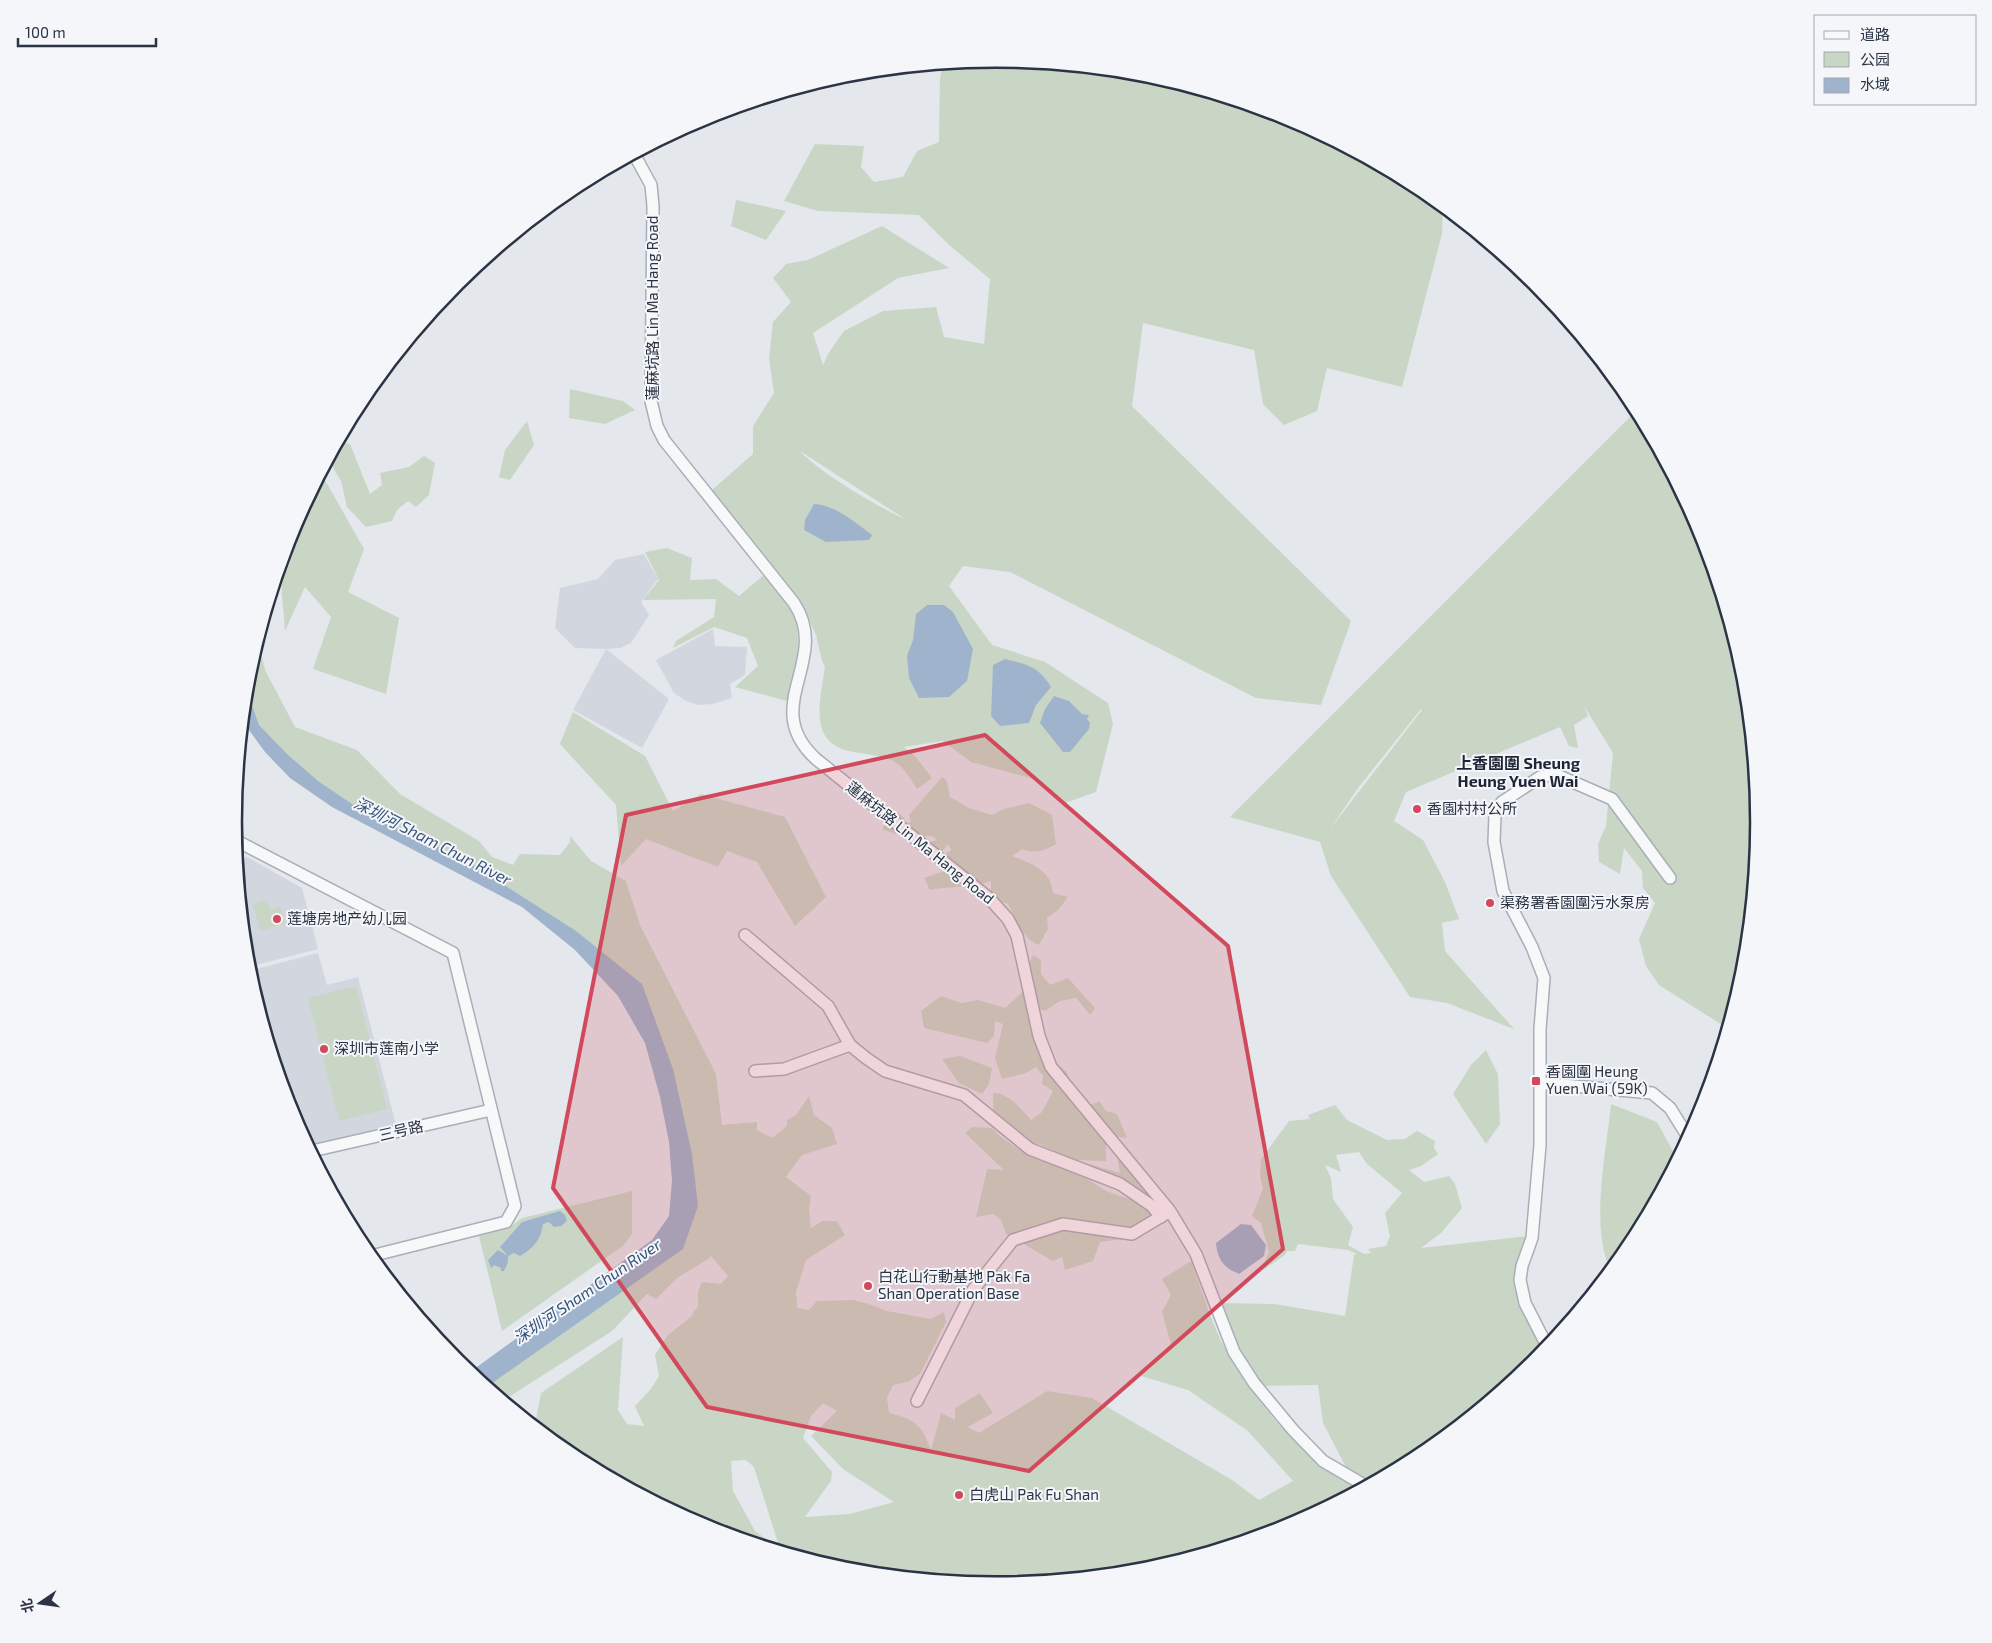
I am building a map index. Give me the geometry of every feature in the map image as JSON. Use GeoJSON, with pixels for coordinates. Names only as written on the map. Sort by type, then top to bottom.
{"type":"FeatureCollection","features":[{"type":"Feature","properties":{"kind":"street","name":"蓮麻坑路 Lin Ma Hang Road"},"geometry":{"type":"LineString","coordinates":[[637,159],[651,185],[653,206],[651,401],[657,426],[664,440],[788,595],[802,617],[807,633],[806,648],[792,708],[793,723],[799,738],[816,759],[989,898],[1004,914],[1020,942],[1038,1036],[1052,1067],[1196,1254],[1228,1339],[1250,1378],[1293,1430],[1323,1460],[1359,1482]]}},
{"type":"Feature","properties":{"kind":"street"},"geometry":{"type":"LineString","coordinates":[[1544,1339],[1525,1303],[1520,1280],[1522,1266],[1532,1238],[1540,1145],[1540,1029],[1544,978],[1532,948],[1506,899],[1501,882],[1493,829],[1495,815],[1502,802],[1540,776],[1559,776],[1612,799],[1670,878]]}},
{"type":"Feature","properties":{"kind":"street"},"geometry":{"type":"LineString","coordinates":[[243,844],[453,953],[515,1206],[512,1215],[506,1222],[498,1225],[379,1254]]}},
{"type":"Feature","properties":{"kind":"street"},"geometry":{"type":"LineString","coordinates":[[745,935],[828,1006],[850,1045],[885,1071],[964,1095],[1030,1149],[1120,1184],[1166,1214],[1132,1234],[1063,1224],[1013,1240],[972,1290],[917,1401]]}},
{"type":"Feature","properties":{"kind":"street"},"geometry":{"type":"LineString","coordinates":[[755,1071],[784,1069],[850,1045]]}},
{"type":"Feature","properties":{"kind":"street"},"geometry":{"type":"LineString","coordinates":[[1540,1083],[1652,1093],[1670,1108],[1684,1130]]}},
{"type":"Feature","properties":{"kind":"street","name":"三号路"},"geometry":{"type":"LineString","coordinates":[[318,1150],[491,1110]]}},
{"type":"Feature","properties":{"kind":"highlighted area"},"geometry":{"type":"Polygon","coordinates":[[[985,735],[1228,946],[1283,1249],[1029,1471],[707,1407],[553,1188],[626,815],[985,735]]]}},
{"type":"Feature","properties":{"kind":"shaded area"},"geometry":{"type":"Polygon","coordinates":[[[644,554],[658,579],[641,602],[649,615],[631,643],[620,648],[575,648],[555,628],[560,588],[598,579],[615,560],[644,554]]]}},
{"type":"Feature","properties":{"kind":"shaded area"},"geometry":{"type":"Polygon","coordinates":[[[713,629],[715,646],[747,647],[745,675],[730,684],[732,698],[713,704],[698,705],[686,701],[674,693],[656,660],[713,629]]]}},
{"type":"Feature","properties":{"kind":"shaded area"},"geometry":{"type":"Polygon","coordinates":[[[606,649],[669,699],[642,748],[573,710],[606,649]]]}},
{"type":"Feature","properties":{"kind":"shaded area","name":"莲塘房地产幼儿园"},"geometry":{"type":"Polygon","coordinates":[[[247,857],[302,888],[318,949],[255,965],[248,920],[243,858],[247,857]]]}},
{"type":"Feature","properties":{"kind":"shaded area","name":"深圳市莲南小学"},"geometry":{"type":"Polygon","coordinates":[[[318,953],[327,985],[358,977],[396,1125],[315,1145],[299,1110],[282,1064],[256,969],[318,953]]]}},
{"type":"Feature","properties":{"kind":"green space"},"geometry":{"type":"Polygon","coordinates":[[[947,69],[1045,69],[1143,82],[1191,93],[1285,125],[1329,145],[1373,169],[1443,214],[1442,234],[1402,387],[1327,368],[1317,411],[1284,425],[1263,404],[1254,350],[1143,323],[1132,406],[1351,621],[1321,705],[1256,698],[1010,572],[963,566],[949,586],[992,645],[1045,662],[1108,703],[1113,724],[1096,792],[1065,803],[1038,780],[971,762],[943,741],[904,747],[914,755],[932,778],[917,789],[898,764],[877,756],[841,749],[831,743],[824,734],[820,720],[820,700],[825,666],[816,635],[800,600],[712,490],[753,454],[753,426],[774,393],[769,358],[773,322],[791,302],[773,278],[786,264],[808,260],[882,226],[949,268],[898,278],[813,333],[823,365],[828,354],[844,331],[883,311],[936,307],[944,337],[984,344],[990,279],[948,244],[919,215],[818,211],[784,201],[815,144],[864,146],[861,167],[874,182],[903,177],[917,151],[939,142],[942,70],[947,69]],[[800,451],[809,460],[850,489],[905,519],[800,451]]]}},
{"type":"Feature","properties":{"kind":"green space"},"geometry":{"type":"Polygon","coordinates":[[[736,200],[786,211],[766,240],[731,226],[736,200]]]}},
{"type":"Feature","properties":{"kind":"green space"},"geometry":{"type":"Polygon","coordinates":[[[570,389],[623,401],[635,410],[605,424],[569,418],[570,389]]]}},
{"type":"Feature","properties":{"kind":"green space"},"geometry":{"type":"Polygon","coordinates":[[[1631,416],[1672,488],[1693,533],[1710,579],[1736,674],[1744,723],[1750,822],[1748,871],[1744,920],[1736,969],[1722,1025],[1659,985],[1646,966],[1639,939],[1655,903],[1643,888],[1642,871],[1624,848],[1620,874],[1599,862],[1598,844],[1606,826],[1613,753],[1584,706],[1588,716],[1574,725],[1578,748],[1569,746],[1560,727],[1406,792],[1394,821],[1423,840],[1445,882],[1459,919],[1442,923],[1445,951],[1514,1029],[1447,1003],[1410,997],[1331,876],[1320,842],[1230,817],[1631,416]],[[1421,709],[1358,788],[1330,829],[1422,710],[1421,709]]]}},
{"type":"Feature","properties":{"kind":"green space"},"geometry":{"type":"Polygon","coordinates":[[[527,421],[534,445],[510,480],[499,477],[505,450],[527,421]]]}},
{"type":"Feature","properties":{"kind":"green space"},"geometry":{"type":"Polygon","coordinates":[[[344,443],[350,444],[370,494],[382,485],[380,473],[409,467],[424,456],[435,463],[429,495],[416,507],[408,501],[397,510],[392,521],[366,527],[347,507],[341,481],[332,465],[344,443]]]}},
{"type":"Feature","properties":{"kind":"green space"},"geometry":{"type":"Polygon","coordinates":[[[325,480],[364,549],[348,592],[399,618],[386,694],[313,669],[331,617],[305,587],[285,631],[281,582],[299,533],[325,480]]]}},
{"type":"Feature","properties":{"kind":"green space"},"geometry":{"type":"Polygon","coordinates":[[[667,548],[692,558],[690,580],[716,579],[739,596],[765,574],[781,593],[794,617],[798,641],[796,665],[787,701],[735,687],[758,666],[747,638],[714,627],[673,648],[676,641],[714,617],[716,599],[643,600],[659,580],[645,552],[667,548]]]}},
{"type":"Feature","properties":{"kind":"green space"},"geometry":{"type":"Polygon","coordinates":[[[261,653],[265,670],[295,727],[357,750],[400,794],[479,841],[492,857],[513,865],[520,854],[560,855],[570,842],[570,836],[591,861],[626,881],[640,925],[716,1074],[722,1125],[757,1122],[757,1130],[772,1138],[787,1126],[787,1120],[796,1115],[809,1096],[814,1115],[832,1128],[837,1144],[802,1155],[786,1177],[811,1196],[809,1209],[811,1228],[822,1221],[837,1221],[845,1235],[806,1260],[796,1292],[797,1308],[809,1310],[817,1301],[853,1300],[887,1311],[931,1319],[944,1312],[946,1322],[920,1374],[908,1382],[893,1385],[887,1398],[889,1413],[906,1418],[916,1424],[924,1434],[931,1450],[941,1413],[955,1420],[955,1408],[980,1393],[993,1413],[968,1427],[979,1433],[1047,1391],[1092,1398],[1232,1480],[1259,1500],[1293,1481],[1248,1431],[1188,1390],[1141,1376],[1172,1348],[1162,1312],[1171,1295],[1162,1279],[1191,1261],[1211,1318],[1221,1340],[1251,1390],[1300,1446],[1319,1463],[1352,1485],[1285,1518],[1238,1535],[1191,1550],[1143,1561],[1045,1574],[996,1576],[947,1574],[849,1561],[778,1543],[754,1467],[746,1460],[731,1461],[733,1491],[755,1531],[766,1539],[707,1518],[663,1498],[577,1448],[536,1419],[541,1393],[623,1337],[618,1410],[627,1424],[644,1426],[635,1406],[651,1389],[659,1376],[655,1355],[668,1335],[692,1316],[698,1307],[698,1291],[702,1282],[721,1284],[728,1276],[710,1255],[710,1258],[677,1278],[656,1299],[647,1294],[612,1331],[509,1397],[485,1375],[668,1251],[689,1198],[632,986],[487,879],[328,799],[272,752],[250,711],[261,653]],[[823,1403],[811,1416],[803,1438],[832,1472],[831,1481],[805,1517],[850,1514],[894,1502],[843,1469],[811,1436],[837,1411],[823,1403]]]}},
{"type":"Feature","properties":{"kind":"green space"},"geometry":{"type":"Polygon","coordinates":[[[573,712],[645,756],[673,811],[701,794],[785,817],[826,897],[795,926],[757,862],[727,851],[718,867],[646,839],[621,866],[616,805],[560,744],[573,712]]]}},
{"type":"Feature","properties":{"kind":"green space"},"geometry":{"type":"Polygon","coordinates":[[[942,777],[947,781],[950,797],[969,808],[992,815],[1004,809],[1029,803],[1052,815],[1056,844],[1039,851],[1022,849],[1012,856],[1027,862],[1044,873],[1049,879],[1053,893],[1068,897],[1059,909],[1047,918],[1048,929],[1039,945],[1023,933],[1008,904],[991,897],[991,881],[976,885],[930,890],[924,878],[944,871],[942,856],[951,850],[948,844],[932,860],[923,852],[930,842],[937,840],[932,836],[926,836],[920,846],[904,829],[895,834],[882,829],[888,820],[883,815],[892,808],[902,816],[907,824],[911,821],[909,815],[942,777]]]}},
{"type":"Feature","properties":{"kind":"green space"},"geometry":{"type":"Polygon","coordinates":[[[267,900],[270,910],[280,907],[285,924],[260,931],[253,904],[267,900]]]}},
{"type":"Feature","properties":{"kind":"green space"},"geometry":{"type":"Polygon","coordinates":[[[1033,955],[1041,960],[1041,974],[1050,985],[1068,978],[1095,1008],[1090,1015],[1076,998],[1060,1001],[1045,1011],[1027,1004],[1042,1021],[1045,1054],[1067,1072],[1071,1089],[1087,1107],[1099,1101],[1106,1111],[1117,1114],[1127,1138],[1111,1136],[1106,1145],[1106,1161],[1075,1160],[1120,1173],[1117,1156],[1162,1208],[1058,1156],[1064,1155],[1039,1144],[1017,1142],[994,1124],[993,1093],[1009,1099],[1031,1120],[1042,1112],[1053,1091],[1042,1084],[1043,1076],[1036,1067],[1026,1073],[1002,1079],[995,1058],[1003,1024],[995,1021],[994,1036],[987,1043],[924,1028],[921,1011],[941,996],[962,1003],[978,1000],[1005,1008],[1028,987],[1026,970],[1033,955]]]}},
{"type":"Feature","properties":{"kind":"green space"},"geometry":{"type":"Polygon","coordinates":[[[356,986],[387,1109],[339,1121],[308,998],[356,986]]]}},
{"type":"Feature","properties":{"kind":"green space"},"geometry":{"type":"Polygon","coordinates":[[[1486,1050],[1498,1074],[1500,1124],[1486,1144],[1453,1094],[1471,1065],[1486,1050]]]}},
{"type":"Feature","properties":{"kind":"green space"},"geometry":{"type":"Polygon","coordinates":[[[960,1056],[992,1068],[989,1084],[982,1094],[959,1083],[942,1059],[960,1056]]]}},
{"type":"Feature","properties":{"kind":"green space"},"geometry":{"type":"Polygon","coordinates":[[[1611,1104],[1657,1122],[1673,1152],[1649,1199],[1607,1262],[1601,1231],[1600,1210],[1611,1104]]]}},
{"type":"Feature","properties":{"kind":"green space"},"geometry":{"type":"Polygon","coordinates":[[[1335,1105],[1347,1120],[1387,1140],[1405,1139],[1417,1131],[1435,1141],[1434,1148],[1438,1154],[1421,1166],[1409,1170],[1424,1182],[1449,1176],[1455,1184],[1462,1208],[1441,1233],[1421,1248],[1528,1236],[1518,1265],[1517,1294],[1524,1314],[1540,1344],[1493,1388],[1455,1420],[1415,1448],[1364,1479],[1348,1471],[1323,1423],[1318,1385],[1261,1386],[1237,1348],[1219,1303],[1275,1304],[1345,1316],[1354,1255],[1357,1254],[1348,1250],[1298,1244],[1295,1251],[1287,1251],[1285,1255],[1251,1278],[1264,1263],[1269,1252],[1261,1223],[1252,1216],[1263,1189],[1260,1176],[1261,1159],[1289,1121],[1310,1119],[1308,1115],[1335,1105]],[[1359,1152],[1336,1155],[1341,1172],[1325,1165],[1331,1178],[1333,1199],[1353,1227],[1348,1245],[1364,1254],[1371,1253],[1368,1249],[1386,1246],[1390,1236],[1385,1213],[1402,1193],[1367,1164],[1359,1152]]]}},
{"type":"Feature","properties":{"kind":"green space"},"geometry":{"type":"Polygon","coordinates":[[[972,1127],[992,1128],[1012,1145],[1024,1152],[1086,1178],[1106,1191],[1137,1202],[1152,1215],[1131,1238],[1100,1242],[1093,1261],[1065,1270],[1062,1257],[1053,1261],[1006,1234],[1001,1220],[993,1214],[976,1217],[987,1169],[1004,1170],[965,1133],[972,1127]]]}},
{"type":"Feature","properties":{"kind":"green space"},"geometry":{"type":"Polygon","coordinates":[[[632,1191],[632,1234],[624,1245],[502,1331],[479,1236],[510,1227],[522,1218],[632,1191]]]}},
{"type":"Feature","properties":{"kind":"water"},"geometry":{"type":"Polygon","coordinates":[[[814,504],[830,507],[872,535],[869,540],[826,542],[804,530],[805,520],[814,504]]]}},
{"type":"Feature","properties":{"kind":"water"},"geometry":{"type":"Polygon","coordinates":[[[927,605],[944,605],[953,612],[973,649],[967,681],[949,697],[919,698],[909,678],[907,656],[913,640],[916,614],[927,605]]]}},
{"type":"Feature","properties":{"kind":"water"},"geometry":{"type":"Polygon","coordinates":[[[1005,659],[1037,670],[1051,687],[1036,705],[1029,723],[1000,726],[991,716],[993,665],[1005,659]]]}},
{"type":"Feature","properties":{"kind":"water"},"geometry":{"type":"Polygon","coordinates":[[[1054,696],[1069,701],[1082,714],[1089,715],[1087,719],[1090,723],[1089,729],[1070,752],[1063,752],[1040,723],[1045,709],[1054,696]]]}},
{"type":"Feature","properties":{"kind":"water","name":"深圳河 Sham Chun River"},"geometry":{"type":"Polygon","coordinates":[[[251,703],[259,725],[287,754],[318,781],[361,810],[465,860],[576,931],[642,984],[673,1069],[692,1154],[698,1206],[683,1249],[493,1382],[476,1367],[652,1240],[669,1216],[672,1181],[669,1142],[660,1097],[645,1043],[618,996],[575,950],[522,907],[332,807],[290,778],[265,752],[249,730],[248,723],[251,703]]]}},
{"type":"Feature","properties":{"kind":"water"},"geometry":{"type":"Polygon","coordinates":[[[560,1211],[565,1215],[567,1221],[561,1226],[554,1227],[549,1222],[543,1224],[541,1234],[536,1242],[520,1256],[514,1253],[508,1256],[500,1247],[522,1222],[560,1211]]]}},
{"type":"Feature","properties":{"kind":"water"},"geometry":{"type":"Polygon","coordinates":[[[1241,1224],[1251,1225],[1266,1245],[1264,1256],[1239,1274],[1229,1269],[1222,1262],[1216,1243],[1241,1224]]]}},
{"type":"Feature","properties":{"kind":"water"},"geometry":{"type":"Polygon","coordinates":[[[498,1250],[508,1256],[508,1262],[504,1271],[501,1271],[501,1268],[494,1265],[491,1268],[488,1260],[498,1250]]]}},
{"type":"Feature","properties":{"kind":"place","name":"香園村村公所"},"geometry":{"type":"Point","coordinates":[1417,809]}},
{"type":"Feature","properties":{"kind":"place","name":"渠務署香園圍污水泵房"},"geometry":{"type":"Point","coordinates":[1490,903]}},
{"type":"Feature","properties":{"kind":"place","name":"莲塘房地产幼儿园"},"geometry":{"type":"Point","coordinates":[277,919]}},
{"type":"Feature","properties":{"kind":"place","name":"深圳市莲南小学"},"geometry":{"type":"Point","coordinates":[324,1049]}},
{"type":"Feature","properties":{"kind":"place","name":"香園圍 Heung Yuen Wai (59K)"},"geometry":{"type":"Point","coordinates":[1536,1081]}},
{"type":"Feature","properties":{"kind":"place","name":"白花山行動基地 Pak Fa Shan Operation Base"},"geometry":{"type":"Point","coordinates":[868,1286]}},
{"type":"Feature","properties":{"kind":"place","name":"白虎山 Pak Fu Shan"},"geometry":{"type":"Point","coordinates":[959,1495]}},
{"type":"Feature","properties":{"kind":"district","name":"上香園圍 Sheung Heung Yuen Wai"},"geometry":{"type":"Point","coordinates":[1518,772]}}]}
